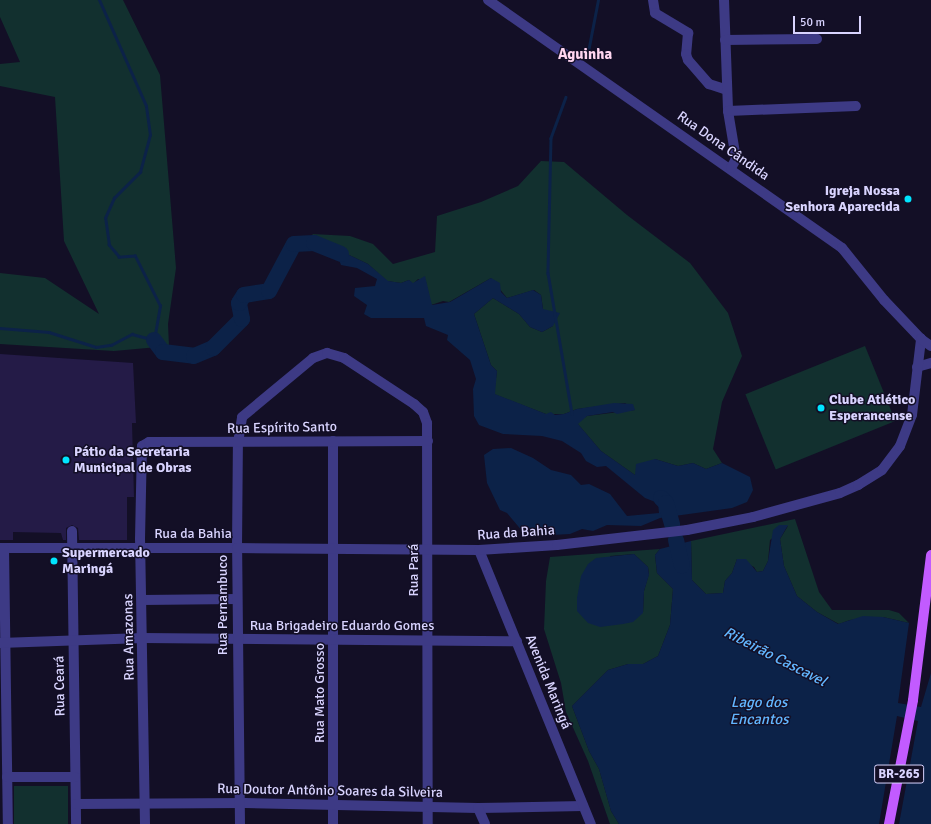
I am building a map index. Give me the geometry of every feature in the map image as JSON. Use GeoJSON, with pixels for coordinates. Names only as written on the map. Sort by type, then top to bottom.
{"type":"FeatureCollection","features":[{"type":"Feature","properties":{"kind":"main road","name":"BR-265"},"geometry":{"type":"LineString","coordinates":[[889,824],[913,700],[931,555]]}},
{"type":"Feature","properties":{"kind":"street","name":"Rua Dona Cândida"},"geometry":{"type":"LineString","coordinates":[[488,0],[731,168],[842,248],[884,300],[921,339],[931,346]]}},
{"type":"Feature","properties":{"kind":"street"},"geometry":{"type":"LineString","coordinates":[[653,0],[655,13],[688,33],[686,54],[688,60],[709,84],[727,90]]}},
{"type":"Feature","properties":{"kind":"street"},"geometry":{"type":"LineString","coordinates":[[724,0],[728,111],[736,159],[731,168]]}},
{"type":"Feature","properties":{"kind":"street"},"geometry":{"type":"LineString","coordinates":[[725,40],[817,39]]}},
{"type":"Feature","properties":{"kind":"street"},"geometry":{"type":"LineString","coordinates":[[728,111],[856,106]]}},
{"type":"Feature","properties":{"kind":"street","name":"Rua da Bahia"},"geometry":{"type":"LineString","coordinates":[[2,548],[479,550],[557,545],[687,530],[753,517],[840,493],[858,485],[882,470],[906,434],[915,398],[921,339]]}},
{"type":"Feature","properties":{"kind":"street","name":"Rua Pernambuco"},"geometry":{"type":"LineString","coordinates":[[240,824],[237,640],[238,426],[245,413],[313,358],[327,353],[344,358]]}},
{"type":"Feature","properties":{"kind":"street","name":"Rua Pará"},"geometry":{"type":"LineString","coordinates":[[344,358],[420,409],[427,422],[428,824]]}},
{"type":"Feature","properties":{"kind":"street"},"geometry":{"type":"LineString","coordinates":[[917,367],[931,363]]}},
{"type":"Feature","properties":{"kind":"street","name":"Rua Mato Grosso"},"geometry":{"type":"LineString","coordinates":[[333,441],[333,824]]}},
{"type":"Feature","properties":{"kind":"street","name":"Rua Espírito Santo"},"geometry":{"type":"LineString","coordinates":[[140,450],[144,444],[149,442],[238,443],[428,441]]}},
{"type":"Feature","properties":{"kind":"street","name":"Rua Amazonas"},"geometry":{"type":"LineString","coordinates":[[140,450],[140,548],[143,638],[145,824]]}},
{"type":"Feature","properties":{"kind":"street","name":"Rua Ceará"},"geometry":{"type":"LineString","coordinates":[[72,531],[76,824]]}},
{"type":"Feature","properties":{"kind":"street"},"geometry":{"type":"LineString","coordinates":[[2,548],[7,777],[4,809],[8,824]]}},
{"type":"Feature","properties":{"kind":"street","name":"Avenida Maringá"},"geometry":{"type":"LineString","coordinates":[[479,550],[591,824]]}},
{"type":"Feature","properties":{"kind":"street"},"geometry":{"type":"LineString","coordinates":[[142,600],[237,599]]}},
{"type":"Feature","properties":{"kind":"street","name":"Rua Brigadeiro Eduardo Gomes"},"geometry":{"type":"LineString","coordinates":[[3,642],[74,642],[143,638],[334,641],[516,641]]}},
{"type":"Feature","properties":{"kind":"street"},"geometry":{"type":"LineString","coordinates":[[7,777],[75,777]]}},
{"type":"Feature","properties":{"kind":"street","name":"Rua Doutor Antônio Soares da Silveira"},"geometry":{"type":"LineString","coordinates":[[76,804],[240,804],[478,808],[583,806]]}},
{"type":"Feature","properties":{"kind":"street"},"geometry":{"type":"LineString","coordinates":[[478,808],[485,824]]}},
{"type":"Feature","properties":{"kind":"green space"},"geometry":{"type":"Polygon","coordinates":[[[0,0],[123,0],[160,75],[176,268],[168,324],[169,346],[114,351],[0,344],[0,273],[45,278],[99,314],[64,241],[55,97],[0,86],[0,64],[20,62],[0,17],[0,0]]]}},
{"type":"Feature","properties":{"kind":"green space"},"geometry":{"type":"Polygon","coordinates":[[[541,161],[564,162],[627,215],[690,263],[728,313],[742,356],[722,402],[713,449],[722,463],[706,469],[693,463],[678,466],[655,459],[635,475],[601,451],[577,423],[587,416],[635,410],[625,403],[577,409],[564,414],[546,414],[494,394],[497,371],[491,365],[474,314],[493,298],[519,314],[530,327],[542,332],[553,326],[543,309],[541,295],[534,290],[507,298],[491,278],[449,302],[443,301],[431,305],[426,282],[418,279],[413,284],[409,280],[401,283],[387,281],[368,264],[320,241],[312,234],[350,236],[373,244],[393,264],[435,252],[437,216],[481,202],[518,186],[541,161]]]}},
{"type":"Feature","properties":{"kind":"green space","name":"Clube Atlético Esperancense"},"geometry":{"type":"Polygon","coordinates":[[[865,346],[895,421],[776,469],[745,394],[865,346]]]}},
{"type":"Feature","properties":{"kind":"green space"},"geometry":{"type":"Polygon","coordinates":[[[795,519],[819,592],[832,610],[889,610],[899,613],[909,623],[883,617],[850,620],[839,624],[817,612],[797,596],[784,566],[780,539],[788,526],[770,540],[768,561],[763,571],[757,572],[754,567],[737,559],[732,573],[725,581],[723,593],[706,594],[692,580],[691,541],[795,519]]]}},
{"type":"Feature","properties":{"kind":"green space"},"geometry":{"type":"Polygon","coordinates":[[[660,549],[655,555],[657,573],[673,589],[670,625],[658,656],[643,664],[628,664],[608,670],[572,706],[589,751],[599,769],[611,811],[619,824],[610,824],[588,761],[566,712],[561,683],[544,629],[546,581],[550,557],[660,549]],[[634,554],[610,556],[643,613],[644,591],[649,574],[648,567],[634,554]]]}},
{"type":"Feature","properties":{"kind":"green space"},"geometry":{"type":"Polygon","coordinates":[[[14,786],[68,786],[68,824],[14,824],[14,786]]]}},
{"type":"Feature","properties":{"kind":"water"},"geometry":{"type":"Polygon","coordinates":[[[320,241],[368,264],[388,281],[401,283],[409,280],[413,283],[425,276],[432,305],[450,302],[491,278],[500,283],[501,292],[507,298],[533,290],[541,295],[543,309],[560,313],[553,326],[542,332],[530,327],[519,314],[493,298],[474,314],[491,365],[497,371],[495,394],[546,414],[551,412],[555,415],[564,414],[577,409],[614,403],[633,404],[635,410],[617,414],[613,412],[587,416],[578,424],[601,451],[635,475],[636,464],[655,459],[678,466],[693,463],[706,469],[722,463],[750,477],[753,490],[747,502],[732,508],[660,518],[641,526],[607,525],[593,531],[582,529],[570,534],[533,536],[523,532],[507,513],[500,510],[487,483],[484,455],[493,449],[511,448],[533,458],[551,470],[571,475],[581,485],[589,484],[610,494],[627,516],[659,513],[658,503],[645,498],[606,466],[597,467],[586,461],[581,453],[562,441],[542,436],[503,434],[479,425],[474,416],[473,389],[476,379],[470,360],[447,340],[448,335],[426,326],[424,318],[371,318],[364,314],[367,305],[354,296],[355,288],[375,286],[377,279],[357,268],[341,265],[338,257],[322,250],[320,241]]]}},
{"type":"Feature","properties":{"kind":"water","name":"Lago dos Encantos"},"geometry":{"type":"Polygon","coordinates":[[[779,525],[788,525],[780,539],[784,566],[797,596],[817,612],[838,624],[863,616],[883,617],[909,623],[898,703],[921,707],[931,673],[931,824],[899,824],[918,721],[897,716],[879,824],[619,824],[611,811],[599,769],[589,751],[572,706],[608,670],[628,664],[643,664],[658,656],[670,625],[673,589],[657,573],[655,555],[660,549],[691,541],[692,580],[706,594],[723,593],[725,581],[732,573],[737,559],[746,559],[757,572],[763,571],[768,561],[773,530],[779,525]]]}},
{"type":"Feature","properties":{"kind":"water"},"geometry":{"type":"Polygon","coordinates":[[[634,554],[648,567],[649,575],[644,591],[643,613],[633,622],[623,624],[600,627],[588,623],[577,611],[577,598],[581,576],[588,564],[596,558],[634,554]]]}},
{"type":"Feature","properties":{"kind":"building","name":"Pátio da Secretaria Municipal de Obras"},"geometry":{"type":"Polygon","coordinates":[[[0,354],[133,363],[136,423],[132,423],[134,497],[127,497],[127,540],[79,540],[78,528],[72,525],[66,528],[66,540],[63,540],[61,533],[13,532],[13,540],[0,540],[0,354]]]}},
{"type":"Feature","properties":{"kind":"waterway"},"geometry":{"type":"LineString","coordinates":[[0,328],[49,332],[96,347],[111,345],[132,334],[154,340],[160,306],[135,256],[119,257],[109,245],[105,218],[114,198],[140,172],[150,135],[146,106],[99,0]]}},
{"type":"Feature","properties":{"kind":"waterway"},"geometry":{"type":"LineString","coordinates":[[587,57],[598,0]]}},
{"type":"Feature","properties":{"kind":"waterway"},"geometry":{"type":"LineString","coordinates":[[566,97],[551,138],[548,273],[572,414]]}},
{"type":"Feature","properties":{"kind":"waterway","name":"Ribeirão Cascavel"},"geometry":{"type":"LineString","coordinates":[[154,340],[163,352],[194,356],[213,348],[242,319],[239,303],[244,295],[269,291],[294,244],[314,243],[341,254]]}},
{"type":"Feature","properties":{"kind":"waterway","name":"Ribeirão Cascavel"},"geometry":{"type":"LineString","coordinates":[[661,498],[666,503],[672,524]]}},
{"type":"Feature","properties":{"kind":"waterway","name":"Ribeirão Cascavel"},"geometry":{"type":"LineString","coordinates":[[676,540],[682,565]]}},
{"type":"Feature","properties":{"kind":"place","name":"Igreja Nossa Senhora Aparecida"},"geometry":{"type":"Point","coordinates":[908,199]}},
{"type":"Feature","properties":{"kind":"place","name":"Clube Atlético Esperancense"},"geometry":{"type":"Point","coordinates":[821,408]}},
{"type":"Feature","properties":{"kind":"place","name":"Pátio da Secretaria Municipal de Obras"},"geometry":{"type":"Point","coordinates":[66,460]}},
{"type":"Feature","properties":{"kind":"place","name":"Supermercado Maringá"},"geometry":{"type":"Point","coordinates":[54,561]}},
{"type":"Feature","properties":{"kind":"district","name":"Aguinha"},"geometry":{"type":"Point","coordinates":[585,55]}}]}
